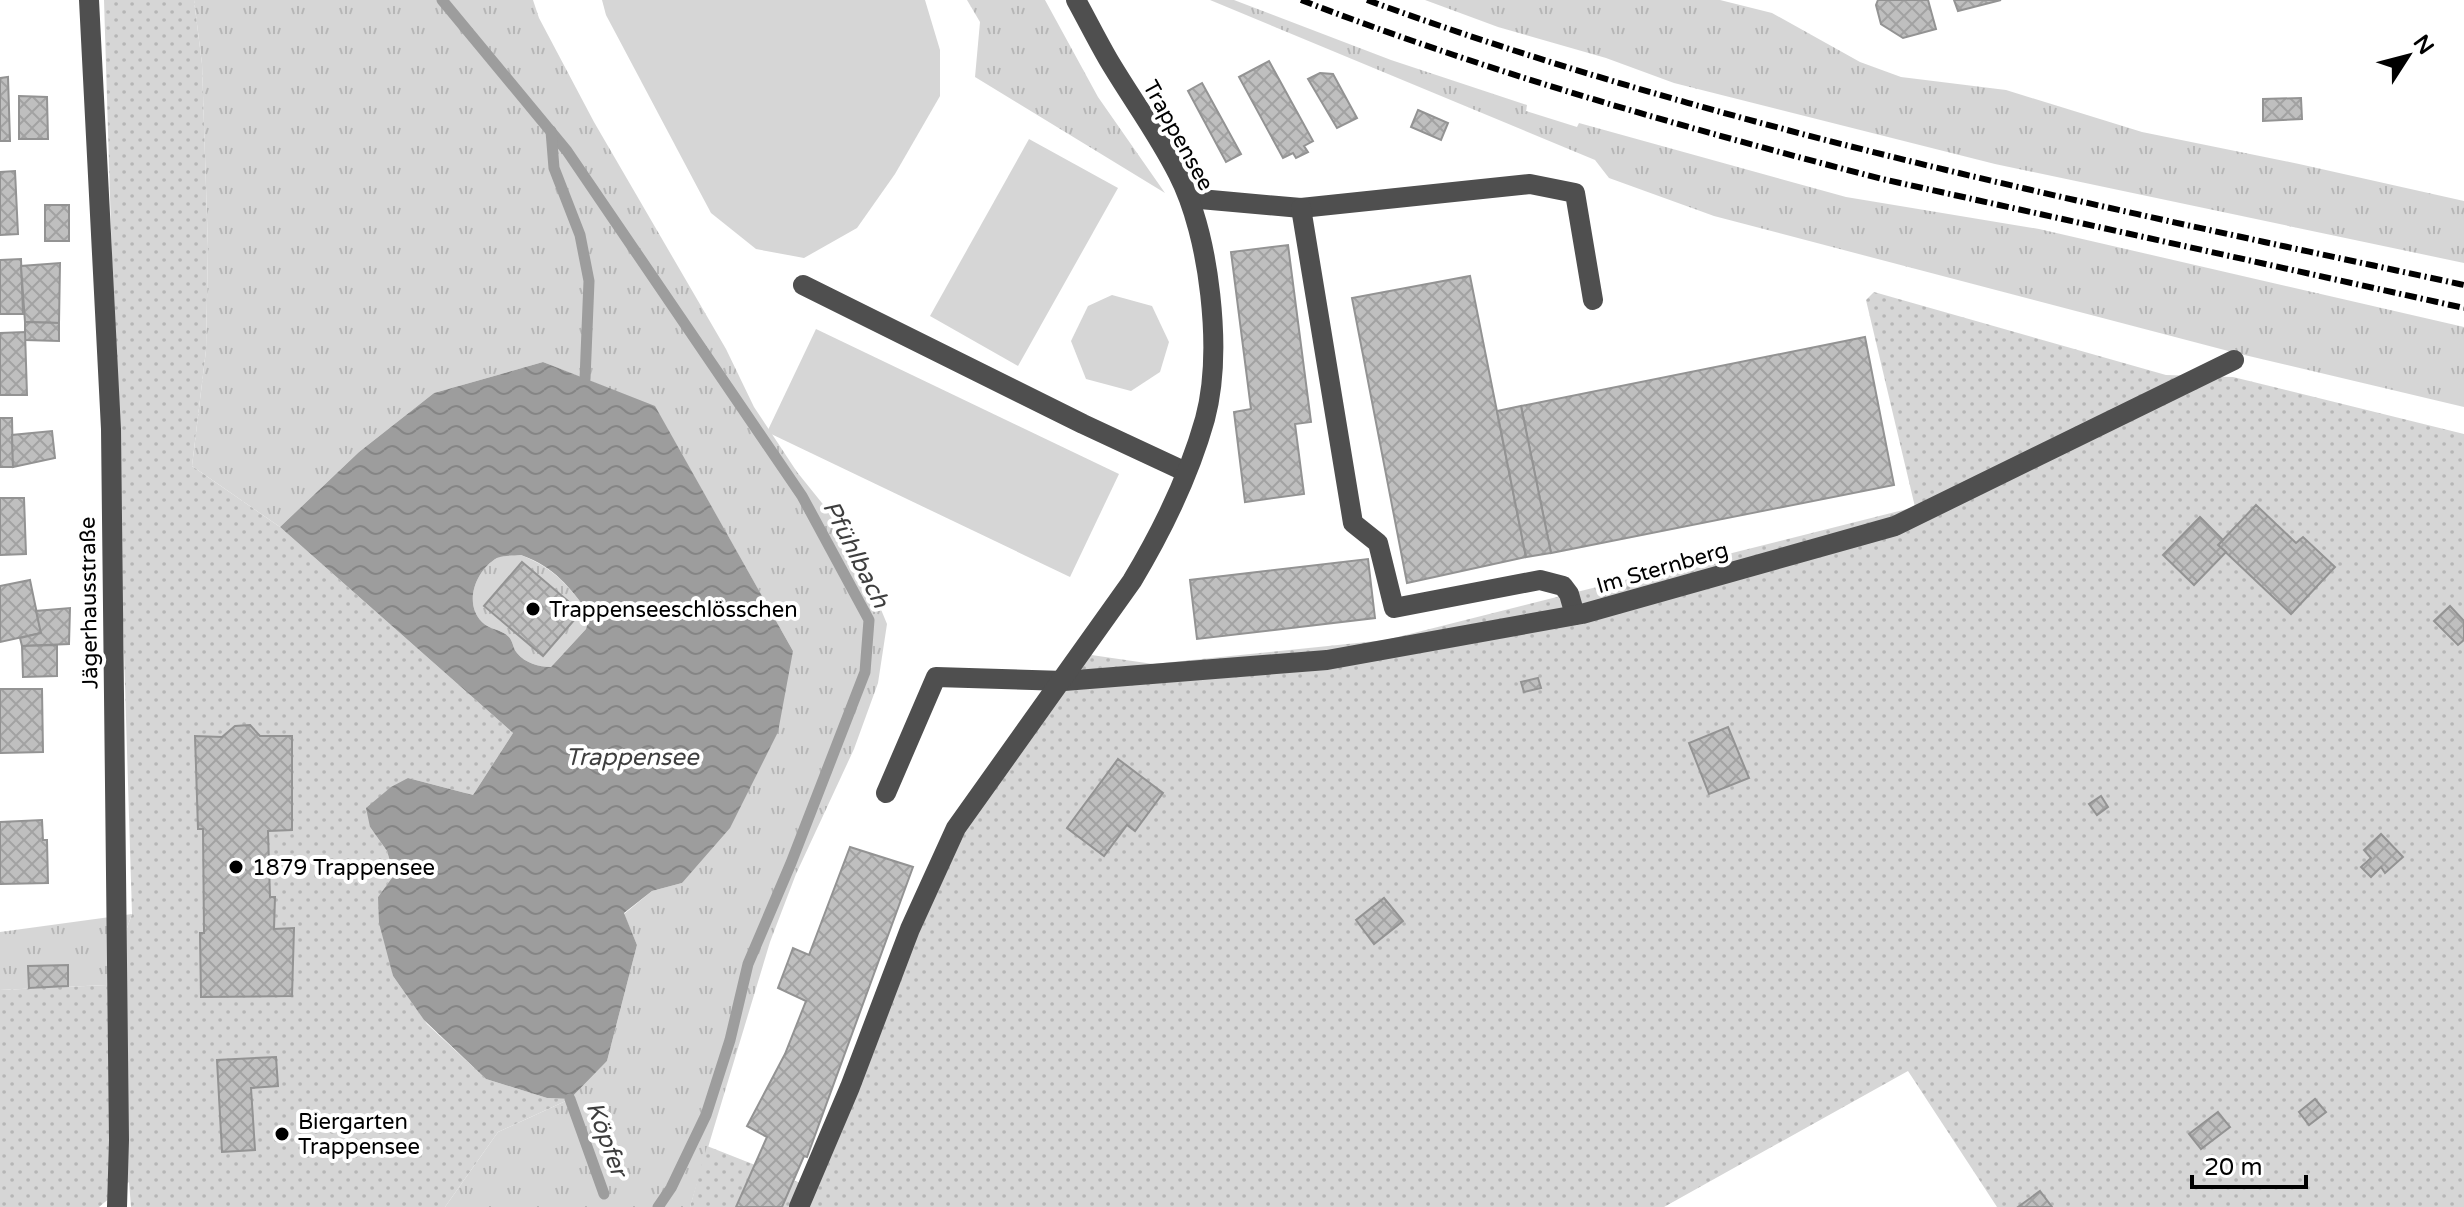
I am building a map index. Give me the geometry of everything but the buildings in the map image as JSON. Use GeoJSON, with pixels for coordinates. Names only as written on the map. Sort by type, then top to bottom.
{"type":"FeatureCollection","features":[{"type":"Feature","properties":{"kind":"street","name":"Jägerhausstraße"},"geometry":{"type":"LineString","coordinates":[[89,0],[111,429],[119,1140],[117,1207]]}},
{"type":"Feature","properties":{"kind":"street","name":"Trappensee"},"geometry":{"type":"LineString","coordinates":[[799,1207],[850,1087],[910,929],[956,828],[1064,681],[1140,568],[1186,472],[1205,418],[1211,382],[1212,332],[1208,275],[1190,201],[1179,176],[1076,0]]}},
{"type":"Feature","properties":{"kind":"street"},"geometry":{"type":"LineString","coordinates":[[1190,201],[1200,199],[1301,208],[1530,184],[1575,193],[1593,300]]}},
{"type":"Feature","properties":{"kind":"street"},"geometry":{"type":"LineString","coordinates":[[1301,208],[1353,523],[1378,543],[1394,608],[1540,580],[1563,586],[1569,594],[1575,615]]}},
{"type":"Feature","properties":{"kind":"street"},"geometry":{"type":"LineString","coordinates":[[803,285],[1186,472]]}},
{"type":"Feature","properties":{"kind":"street","name":"Im Sternberg"},"geometry":{"type":"LineString","coordinates":[[886,793],[936,677],[1064,681],[1327,660],[1575,615],[1895,526],[2234,360]]}},
{"type":"Feature","properties":{"kind":"green space"},"geometry":{"type":"Polygon","coordinates":[[[104,0],[194,0],[202,64],[208,248],[206,350],[192,466],[280,527],[513,733],[473,795],[408,778],[370,827],[387,851],[394,875],[378,897],[393,976],[427,1024],[486,1079],[547,1098],[570,1099],[498,1132],[445,1207],[131,1207],[129,1182],[99,1207],[0,1207],[0,990],[107,985],[132,914],[104,0]]]}},
{"type":"Feature","properties":{"kind":"green space"},"geometry":{"type":"Polygon","coordinates":[[[194,0],[533,0],[539,18],[594,122],[726,349],[754,407],[797,472],[826,508],[868,578],[887,624],[878,683],[854,749],[796,874],[770,942],[690,1207],[445,1207],[498,1132],[570,1099],[607,1061],[637,945],[624,914],[652,891],[682,883],[793,651],[655,407],[543,362],[434,393],[359,452],[280,527],[192,466],[206,350],[208,248],[202,64],[194,0]]]}},
{"type":"Feature","properties":{"kind":"green space"},"geometry":{"type":"Polygon","coordinates":[[[602,0],[925,0],[940,50],[940,96],[895,174],[857,228],[804,258],[756,249],[711,213],[606,15],[602,0]]]}},
{"type":"Feature","properties":{"kind":"green space"},"geometry":{"type":"Polygon","coordinates":[[[967,0],[1045,0],[1098,97],[1165,193],[975,77],[980,22],[967,0]]]}},
{"type":"Feature","properties":{"kind":"green space"},"geometry":{"type":"Polygon","coordinates":[[[1210,0],[1234,0],[1391,60],[1527,105],[1526,111],[1577,127],[1579,123],[1846,197],[2039,229],[2464,327],[2464,407],[2236,353],[1714,216],[1609,178],[1595,160],[1210,0]]]}},
{"type":"Feature","properties":{"kind":"green space"},"geometry":{"type":"Polygon","coordinates":[[[1425,0],[1720,0],[1772,13],[1860,62],[1901,77],[2006,90],[2142,132],[2464,201],[2464,263],[1995,164],[1674,83],[1606,58],[1498,27],[1425,0]]]}},
{"type":"Feature","properties":{"kind":"green space"},"geometry":{"type":"Polygon","coordinates":[[[1029,139],[1118,188],[1018,366],[930,316],[1029,139]]]}},
{"type":"Feature","properties":{"kind":"green space"},"geometry":{"type":"Polygon","coordinates":[[[1874,292],[2166,375],[2233,377],[2464,434],[2464,1207],[1997,1207],[1908,1071],[1664,1207],[690,1207],[707,1146],[808,1186],[930,880],[1071,652],[1153,664],[1386,640],[1915,507],[1866,300],[1874,292]]]}},
{"type":"Feature","properties":{"kind":"green space"},"geometry":{"type":"Polygon","coordinates":[[[1112,295],[1152,306],[1169,342],[1160,372],[1131,391],[1086,379],[1071,341],[1088,306],[1112,295]]]}},
{"type":"Feature","properties":{"kind":"green space"},"geometry":{"type":"Polygon","coordinates":[[[816,329],[1119,474],[1070,577],[767,432],[816,329]]]}},
{"type":"Feature","properties":{"kind":"green space"},"geometry":{"type":"Polygon","coordinates":[[[521,555],[552,572],[590,614],[586,629],[551,667],[532,664],[520,656],[509,637],[485,625],[473,606],[474,587],[483,570],[497,558],[521,555]]]}},
{"type":"Feature","properties":{"kind":"green space"},"geometry":{"type":"Polygon","coordinates":[[[132,914],[107,985],[0,990],[0,932],[132,914]]]}},
{"type":"Feature","properties":{"kind":"water","name":"Trappensee"},"geometry":{"type":"Polygon","coordinates":[[[543,362],[655,406],[793,651],[778,732],[730,828],[682,883],[652,891],[624,913],[637,945],[607,1061],[570,1099],[547,1098],[486,1079],[424,1020],[393,976],[379,923],[378,897],[394,875],[387,851],[370,827],[366,808],[391,787],[408,778],[473,795],[513,733],[280,527],[359,452],[434,393],[543,362]],[[521,555],[497,558],[490,563],[474,587],[473,606],[485,625],[509,637],[520,656],[532,664],[551,667],[586,629],[590,614],[560,579],[521,555]]]}},
{"type":"Feature","properties":{"kind":"waterway","name":"Pfühlbach"},"geometry":{"type":"LineString","coordinates":[[442,0],[567,151],[802,496],[869,620],[865,672],[748,964],[730,1040],[706,1115],[671,1188],[658,1207]]}},
{"type":"Feature","properties":{"kind":"waterway"},"geometry":{"type":"LineString","coordinates":[[551,131],[554,168],[580,235],[589,281],[585,379]]}},
{"type":"Feature","properties":{"kind":"waterway","name":"Köpfer"},"geometry":{"type":"LineString","coordinates":[[570,1099],[604,1194]]}},
{"type":"Feature","properties":{"kind":"railway"},"geometry":{"type":"LineString","coordinates":[[1301,0],[1516,75],[1808,160],[2464,308]]}},
{"type":"Feature","properties":{"kind":"railway"},"geometry":{"type":"LineString","coordinates":[[1367,0],[1501,46],[1773,126],[2048,194],[2464,285]]}},
{"type":"Feature","properties":{"kind":"place","name":"Trappenseeschlösschen"},"geometry":{"type":"Point","coordinates":[533,609]}},
{"type":"Feature","properties":{"kind":"place","name":"1879 Trappensee"},"geometry":{"type":"Point","coordinates":[236,867]}},
{"type":"Feature","properties":{"kind":"place","name":"Biergarten Trappensee"},"geometry":{"type":"Point","coordinates":[282,1134]}}]}
